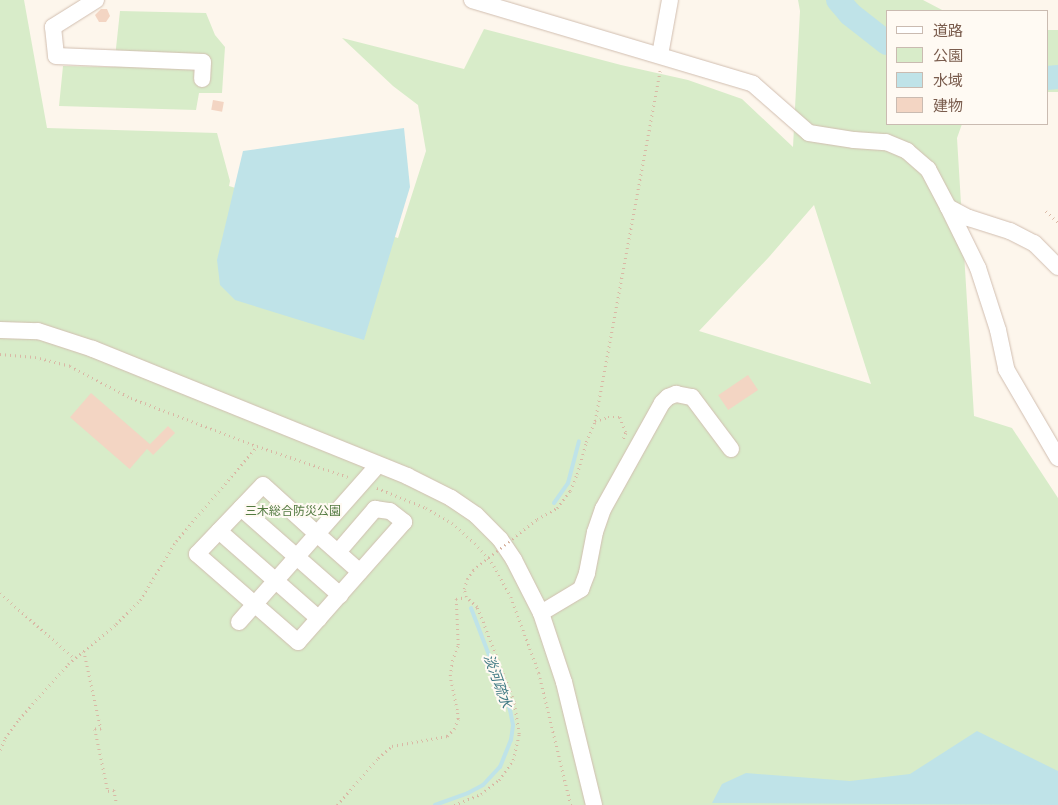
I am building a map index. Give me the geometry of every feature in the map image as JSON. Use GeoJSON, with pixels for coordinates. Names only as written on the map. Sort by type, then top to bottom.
{"type":"FeatureCollection","features":[{"type":"Feature","properties":{"kind":"street"},"geometry":{"type":"LineString","coordinates":[[96,0],[53,27],[56,56],[203,62],[202,79]]}},
{"type":"Feature","properties":{"kind":"street"},"geometry":{"type":"LineString","coordinates":[[472,0],[754,84],[809,132],[854,140],[886,142],[907,151],[928,170],[948,207],[978,268],[998,330],[1006,369],[1058,458]]}},
{"type":"Feature","properties":{"kind":"street"},"geometry":{"type":"LineString","coordinates":[[660,55],[670,0]]}},
{"type":"Feature","properties":{"kind":"street"},"geometry":{"type":"LineString","coordinates":[[948,207],[968,218],[1010,230],[1034,243],[1058,267]]}},
{"type":"Feature","properties":{"kind":"street"},"geometry":{"type":"LineString","coordinates":[[0,330],[38,331],[93,349],[434,489],[476,515],[500,539],[514,560],[541,613],[563,677],[594,805]]}},
{"type":"Feature","properties":{"kind":"street"},"geometry":{"type":"LineString","coordinates":[[541,613],[581,589],[587,573],[595,532],[603,510],[662,402],[676,394],[692,397],[732,450]]}},
{"type":"Feature","properties":{"kind":"street"},"geometry":{"type":"LineString","coordinates":[[239,622],[378,465]]}},
{"type":"Feature","properties":{"kind":"street"},"geometry":{"type":"LineString","coordinates":[[338,552],[375,509],[390,511],[404,522],[319,619],[298,642],[197,554],[263,485],[360,572]]}},
{"type":"Feature","properties":{"kind":"street"},"geometry":{"type":"LineString","coordinates":[[241,508],[340,595]]}},
{"type":"Feature","properties":{"kind":"street"},"geometry":{"type":"LineString","coordinates":[[219,531],[319,619]]}},
{"type":"Feature","properties":{"kind":"path"},"geometry":{"type":"LineString","coordinates":[[454,805],[481,794],[499,780],[513,760],[519,734],[514,702],[477,607],[466,597],[464,589],[467,579],[473,570],[537,519],[557,508],[570,491],[577,474],[586,442],[595,421],[661,64],[660,55]]}},
{"type":"Feature","properties":{"kind":"path"},"geometry":{"type":"LineString","coordinates":[[1046,211],[1058,222]]}},
{"type":"Feature","properties":{"kind":"path"},"geometry":{"type":"LineString","coordinates":[[595,421],[608,417],[620,418],[626,432],[623,441]]}},
{"type":"Feature","properties":{"kind":"path"},"geometry":{"type":"LineString","coordinates":[[0,750],[5,738],[19,719],[74,658],[116,624],[140,600],[155,580],[176,540],[257,446]]}},
{"type":"Feature","properties":{"kind":"path"},"geometry":{"type":"LineString","coordinates":[[0,594],[74,658]]}},
{"type":"Feature","properties":{"kind":"path"},"geometry":{"type":"LineString","coordinates":[[338,805],[378,758],[392,746],[447,736],[454,729],[458,719],[450,676],[452,661],[458,645],[456,599],[466,597]]}},
{"type":"Feature","properties":{"kind":"path"},"geometry":{"type":"LineString","coordinates":[[84,651],[101,728],[96,729],[108,791],[114,790],[117,805]]}},
{"type":"Feature","properties":{"kind":"green space","name":"三木総合防災公園"},"geometry":{"type":"Polygon","coordinates":[[[0,0],[24,0],[47,128],[217,133],[230,181],[229,186],[398,238],[426,151],[418,105],[393,86],[342,38],[464,69],[484,29],[621,65],[688,80],[742,99],[793,147],[800,11],[798,0],[923,0],[942,10],[886,10],[886,125],[962,125],[957,138],[974,416],[1012,428],[1058,498],[1058,805],[0,805],[0,0]],[[814,205],[769,257],[699,331],[871,384],[814,205]]]}},
{"type":"Feature","properties":{"kind":"green space"},"geometry":{"type":"Polygon","coordinates":[[[120,11],[206,13],[215,35],[225,47],[222,93],[199,93],[196,110],[59,106],[63,66],[114,67],[120,11]]]}},
{"type":"Feature","properties":{"kind":"green space"},"geometry":{"type":"Polygon","coordinates":[[[1048,30],[1058,30],[1058,92],[1048,92],[1048,30]]]}},
{"type":"Feature","properties":{"kind":"water"},"geometry":{"type":"Polygon","coordinates":[[[404,128],[410,187],[364,340],[235,300],[220,285],[217,260],[243,151],[404,128]]]}},
{"type":"Feature","properties":{"kind":"water"},"geometry":{"type":"Polygon","coordinates":[[[977,731],[1058,771],[1058,805],[712,803],[722,784],[746,773],[850,781],[910,774],[977,731]]]}},
{"type":"Feature","properties":{"kind":"building"},"geometry":{"type":"Polygon","coordinates":[[[101,9],[107,9],[110,16],[106,22],[99,22],[95,15],[101,9]]]}},
{"type":"Feature","properties":{"kind":"building"},"geometry":{"type":"Polygon","coordinates":[[[213,100],[224,102],[222,112],[211,110],[213,100]]]}},
{"type":"Feature","properties":{"kind":"building"},"geometry":{"type":"Polygon","coordinates":[[[748,375],[758,390],[728,410],[718,395],[748,375]]]}},
{"type":"Feature","properties":{"kind":"building"},"geometry":{"type":"Polygon","coordinates":[[[91,393],[151,445],[130,469],[70,417],[91,393]]]}},
{"type":"Feature","properties":{"kind":"building"},"geometry":{"type":"Polygon","coordinates":[[[168,426],[175,433],[153,455],[146,448],[168,426]]]}},
{"type":"Feature","properties":{"kind":"waterway"},"geometry":{"type":"LineString","coordinates":[[838,0],[850,14],[886,42]]}},
{"type":"Feature","properties":{"kind":"waterway"},"geometry":{"type":"LineString","coordinates":[[1048,78],[1058,77]]}},
{"type":"Feature","properties":{"kind":"waterway","name":"淡河疏水"},"geometry":{"type":"LineString","coordinates":[[554,503],[568,483],[579,441]]}},
{"type":"Feature","properties":{"kind":"waterway","name":"淡河疏水"},"geometry":{"type":"LineString","coordinates":[[435,805],[468,793],[483,785],[500,767],[511,740],[513,725],[510,710],[471,608]]}}]}
